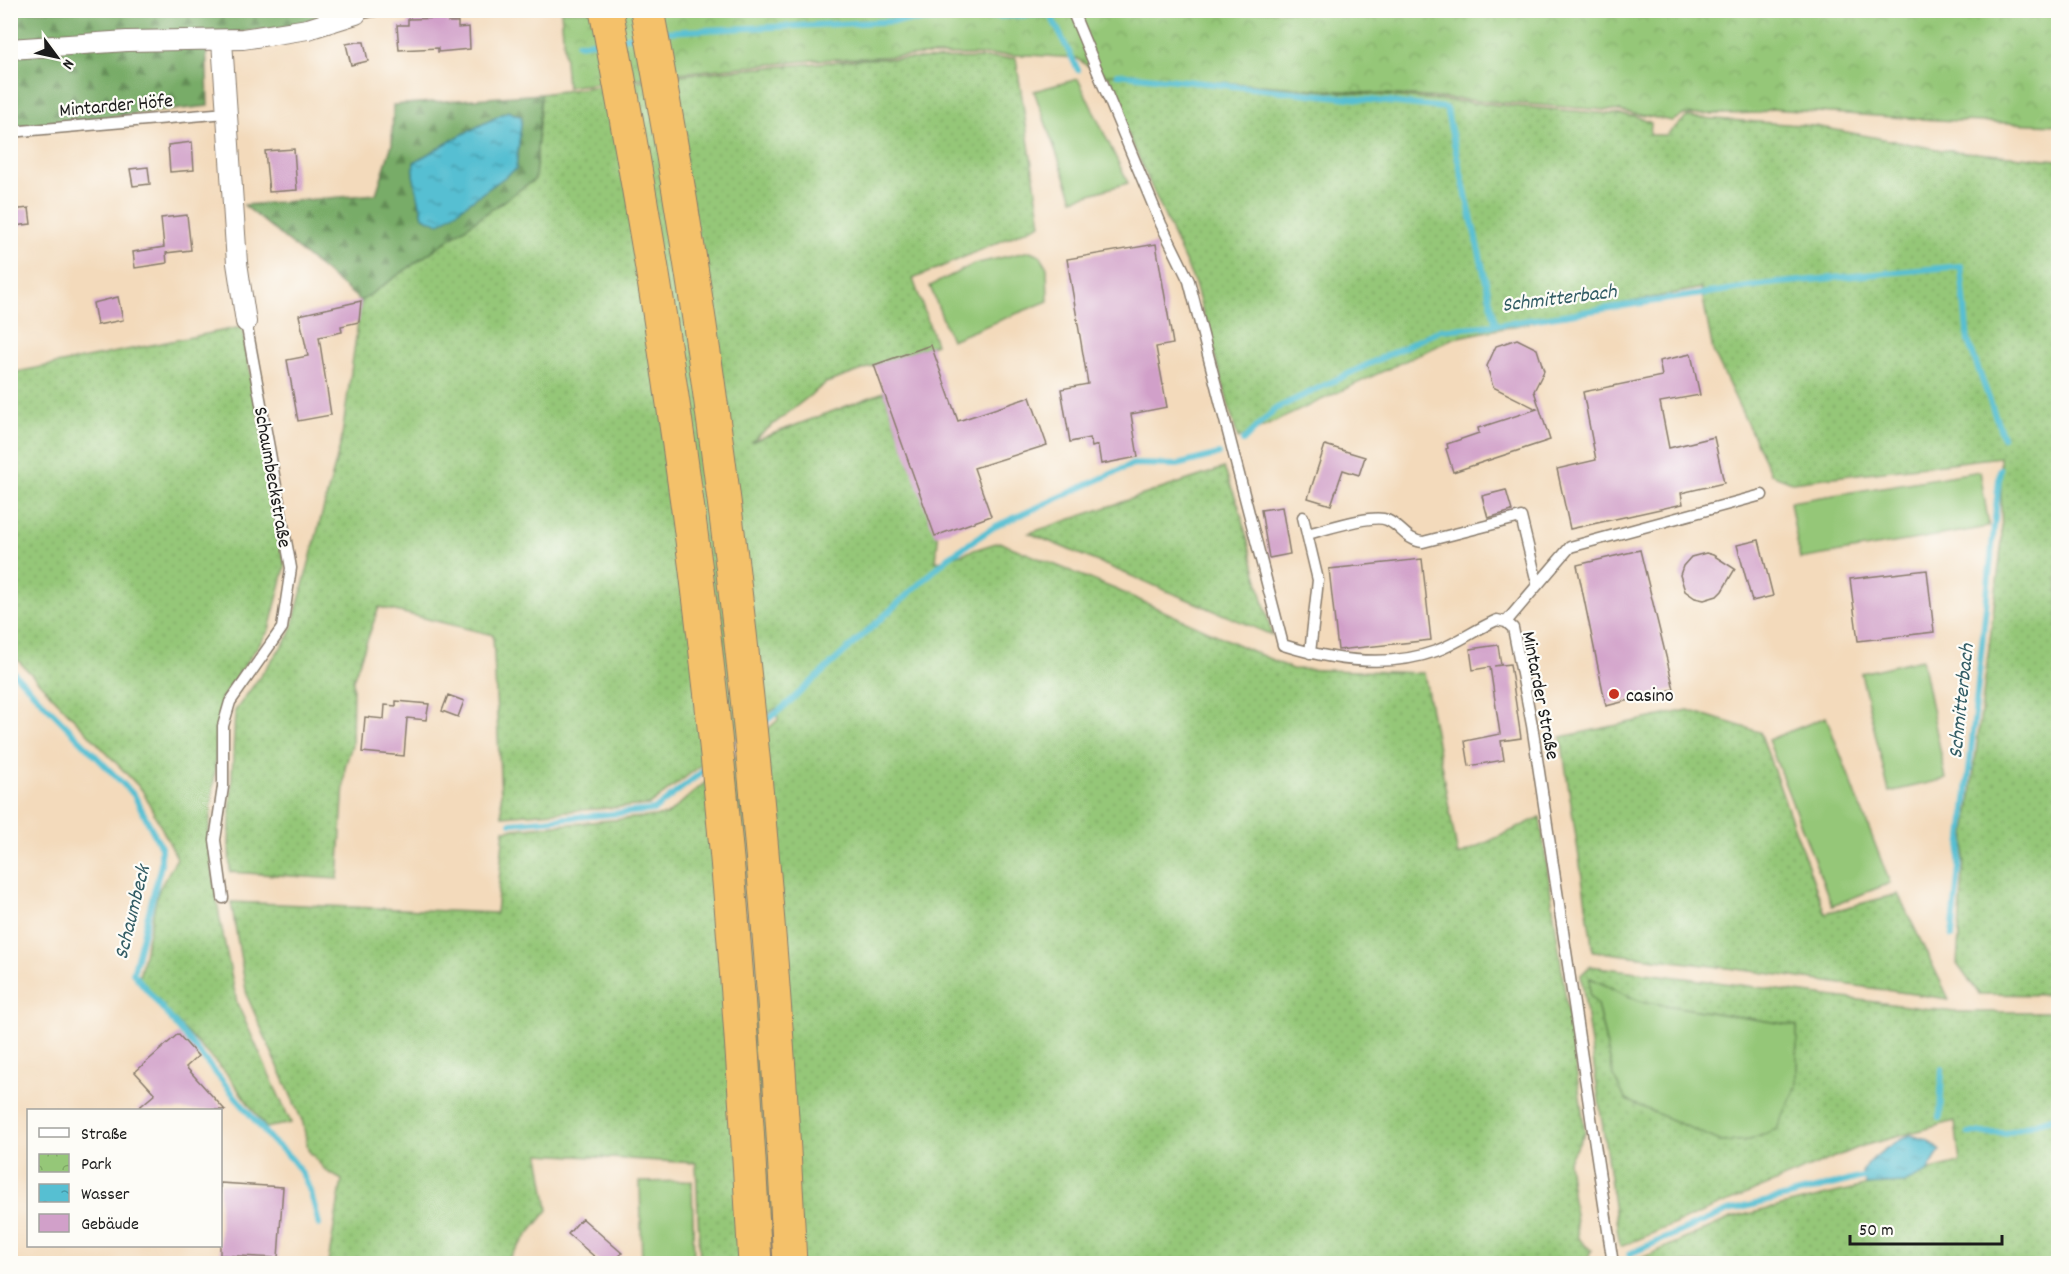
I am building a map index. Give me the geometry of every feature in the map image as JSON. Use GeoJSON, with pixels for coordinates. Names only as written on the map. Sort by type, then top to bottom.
{"type":"FeatureCollection","features":[{"type":"Feature","properties":{"kind":"highway"},"geometry":{"type":"LineString","coordinates":[[606,10],[647,236],[670,382],[707,666],[737,973],[755,1263]]}},
{"type":"Feature","properties":{"kind":"highway"},"geometry":{"type":"LineString","coordinates":[[647,10],[684,219],[708,377],[746,673],[773,969],[790,1263]]}},
{"type":"Feature","properties":{"kind":"street"},"geometry":{"type":"LineString","coordinates":[[10,49],[127,41],[243,39],[308,29],[356,12]]}},
{"type":"Feature","properties":{"kind":"street","name":"Schaumbeckstraße"},"geometry":{"type":"LineString","coordinates":[[222,40],[225,113],[237,263],[246,322]]}},
{"type":"Feature","properties":{"kind":"lane"},"geometry":{"type":"LineString","coordinates":[[356,12],[379,10]]}},
{"type":"Feature","properties":{"kind":"lane","name":"Mintarder Straße"},"geometry":{"type":"LineString","coordinates":[[1072,10],[1152,202],[1189,281],[1283,645],[1338,659],[1392,660],[1420,656],[1454,643],[1497,620],[1511,625],[1532,725],[1613,1263]]}},
{"type":"Feature","properties":{"kind":"lane","name":"Mintarder Höfe"},"geometry":{"type":"LineString","coordinates":[[10,132],[225,113]]}},
{"type":"Feature","properties":{"kind":"lane","name":"Schaumbeckstraße"},"geometry":{"type":"LineString","coordinates":[[223,897],[215,840],[223,787],[223,726],[230,702],[282,628],[291,568],[246,322]]}},
{"type":"Feature","properties":{"kind":"lane"},"geometry":{"type":"LineString","coordinates":[[1506,622],[1570,547],[1762,495]]}},
{"type":"Feature","properties":{"kind":"lane"},"geometry":{"type":"LineString","coordinates":[[1307,534],[1376,517],[1388,520],[1410,538],[1423,542],[1521,517],[1537,583]]}},
{"type":"Feature","properties":{"kind":"lane"},"geometry":{"type":"LineString","coordinates":[[1303,518],[1318,580],[1310,653]]}},
{"type":"Feature","properties":{"kind":"green space"},"geometry":{"type":"Polygon","coordinates":[[[11,11],[330,11],[285,28],[206,35],[208,106],[11,128],[11,11]]]}},
{"type":"Feature","properties":{"kind":"green space"},"geometry":{"type":"Polygon","coordinates":[[[561,11],[2058,11],[2058,125],[1771,109],[1760,113],[1684,115],[1672,121],[1619,111],[1110,74],[1105,77],[1076,58],[1029,55],[925,55],[815,60],[567,87],[561,11]]]}},
{"type":"Feature","properties":{"kind":"green space"},"geometry":{"type":"Polygon","coordinates":[[[1016,58],[1041,224],[913,279],[936,344],[826,383],[751,442],[884,392],[938,539],[936,562],[999,542],[1117,590],[1292,669],[1424,673],[1458,856],[1540,817],[1585,1132],[1568,1162],[1578,1238],[1591,1250],[1586,1264],[700,1263],[696,1163],[539,1154],[548,1210],[505,1263],[328,1263],[342,1180],[326,1171],[308,1150],[303,1123],[247,996],[231,902],[496,913],[504,830],[667,815],[778,720],[776,708],[649,805],[502,816],[493,635],[379,607],[353,680],[352,745],[345,767],[338,879],[230,872],[229,844],[235,711],[290,635],[341,442],[361,301],[535,179],[541,94],[688,74],[866,59],[1016,58]]]}},
{"type":"Feature","properties":{"kind":"green space"},"geometry":{"type":"Polygon","coordinates":[[[1108,73],[1635,116],[1651,123],[1650,135],[1666,135],[1687,117],[1815,126],[1942,150],[2058,160],[2058,995],[1979,994],[1957,964],[1965,844],[2002,541],[2000,457],[1792,482],[1771,474],[1713,351],[1701,288],[1454,338],[1238,439],[1195,284],[1123,123],[1108,73]]]}},
{"type":"Feature","properties":{"kind":"green space"},"geometry":{"type":"Polygon","coordinates":[[[1078,79],[1128,183],[1073,199],[1034,91],[1078,79]]]}},
{"type":"Feature","properties":{"kind":"green space"},"geometry":{"type":"Polygon","coordinates":[[[541,94],[535,179],[361,301],[244,205],[376,194],[392,144],[393,105],[541,94]]]}},
{"type":"Feature","properties":{"kind":"green space"},"geometry":{"type":"Polygon","coordinates":[[[1030,251],[1040,255],[1047,268],[1048,301],[951,340],[930,286],[974,264],[1030,251]]]}},
{"type":"Feature","properties":{"kind":"green space"},"geometry":{"type":"Polygon","coordinates":[[[242,327],[285,567],[269,630],[222,698],[208,840],[220,920],[237,1003],[291,1123],[266,1128],[227,1074],[138,982],[158,891],[177,858],[142,790],[11,653],[11,373],[242,327]]]}},
{"type":"Feature","properties":{"kind":"green space"},"geometry":{"type":"Polygon","coordinates":[[[1224,468],[1239,507],[1272,635],[1029,533],[1224,468]]]}},
{"type":"Feature","properties":{"kind":"green space"},"geometry":{"type":"Polygon","coordinates":[[[1980,471],[1989,527],[1800,559],[1790,502],[1980,471]]]}},
{"type":"Feature","properties":{"kind":"green space"},"geometry":{"type":"Polygon","coordinates":[[[1922,659],[1946,779],[1889,792],[1861,673],[1922,659]]]}},
{"type":"Feature","properties":{"kind":"green space"},"geometry":{"type":"Polygon","coordinates":[[[1688,710],[1760,732],[1825,913],[1898,894],[1949,999],[1593,951],[1561,737],[1688,710]]]}},
{"type":"Feature","properties":{"kind":"green space"},"geometry":{"type":"Polygon","coordinates":[[[1826,717],[1890,883],[1832,906],[1768,740],[1826,717]]]}},
{"type":"Feature","properties":{"kind":"green space"},"geometry":{"type":"Polygon","coordinates":[[[1590,966],[1954,1012],[2058,1012],[2058,1263],[1631,1263],[1731,1218],[1960,1163],[1955,1121],[1859,1147],[1620,1247],[1581,975],[1590,966]],[[1590,978],[1590,995],[1597,1004],[1614,1077],[1796,1026],[1639,1001],[1590,978]]]}},
{"type":"Feature","properties":{"kind":"green space"},"geometry":{"type":"Polygon","coordinates":[[[1590,978],[1639,1001],[1797,1026],[1797,1085],[1777,1129],[1750,1140],[1722,1142],[1626,1100],[1614,1077],[1597,1004],[1590,995],[1590,978]]]}},
{"type":"Feature","properties":{"kind":"green space"},"geometry":{"type":"Polygon","coordinates":[[[692,1181],[694,1263],[642,1263],[640,1182],[692,1181]]]}},
{"type":"Feature","properties":{"kind":"water"},"geometry":{"type":"Polygon","coordinates":[[[508,111],[522,117],[516,169],[439,224],[423,217],[413,175],[414,162],[508,111]]]}},
{"type":"Feature","properties":{"kind":"water"},"geometry":{"type":"Polygon","coordinates":[[[1910,1135],[1927,1140],[1940,1151],[1927,1172],[1904,1183],[1866,1185],[1862,1172],[1871,1160],[1910,1135]]]}},
{"type":"Feature","properties":{"kind":"building"},"geometry":{"type":"Polygon","coordinates":[[[447,18],[448,22],[458,22],[458,28],[469,27],[470,49],[438,52],[438,48],[399,50],[397,25],[408,25],[408,19],[447,18]]]}},
{"type":"Feature","properties":{"kind":"building"},"geometry":{"type":"Polygon","coordinates":[[[364,42],[368,61],[351,65],[346,44],[364,42]]]}},
{"type":"Feature","properties":{"kind":"building"},"geometry":{"type":"Polygon","coordinates":[[[192,142],[194,170],[170,172],[168,145],[192,142]]]}},
{"type":"Feature","properties":{"kind":"building"},"geometry":{"type":"Polygon","coordinates":[[[294,149],[297,190],[269,192],[265,151],[294,149]]]}},
{"type":"Feature","properties":{"kind":"building"},"geometry":{"type":"Polygon","coordinates":[[[148,167],[150,184],[133,186],[130,169],[148,167]]]}},
{"type":"Feature","properties":{"kind":"building"},"geometry":{"type":"Polygon","coordinates":[[[29,208],[31,224],[14,226],[11,210],[29,208]]]}},
{"type":"Feature","properties":{"kind":"building"},"geometry":{"type":"Polygon","coordinates":[[[187,215],[191,250],[166,253],[167,263],[135,268],[133,252],[164,247],[161,218],[187,215]]]}},
{"type":"Feature","properties":{"kind":"building"},"geometry":{"type":"Polygon","coordinates":[[[1156,244],[1173,344],[1156,347],[1167,407],[1131,414],[1138,457],[1101,464],[1098,445],[1092,447],[1090,438],[1070,442],[1061,389],[1088,384],[1067,259],[1156,244]]]}},
{"type":"Feature","properties":{"kind":"building"},"geometry":{"type":"Polygon","coordinates":[[[118,297],[123,320],[97,325],[93,303],[118,297]]]}},
{"type":"Feature","properties":{"kind":"building"},"geometry":{"type":"Polygon","coordinates":[[[361,301],[359,322],[341,326],[342,332],[319,337],[331,415],[298,421],[287,360],[308,356],[299,315],[361,301]]]}},
{"type":"Feature","properties":{"kind":"building"},"geometry":{"type":"Polygon","coordinates":[[[1517,339],[1537,349],[1544,371],[1534,391],[1550,440],[1453,472],[1446,449],[1447,444],[1479,433],[1478,428],[1537,409],[1493,387],[1487,366],[1496,346],[1517,339]]]}},
{"type":"Feature","properties":{"kind":"building"},"geometry":{"type":"Polygon","coordinates":[[[931,345],[958,421],[1030,397],[1047,445],[974,468],[991,516],[935,536],[874,365],[931,345]]]}},
{"type":"Feature","properties":{"kind":"building"},"geometry":{"type":"Polygon","coordinates":[[[1691,354],[1700,395],[1660,402],[1669,448],[1714,437],[1724,483],[1681,493],[1683,504],[1570,529],[1557,469],[1596,460],[1583,392],[1662,376],[1659,361],[1691,354]]]}},
{"type":"Feature","properties":{"kind":"building"},"geometry":{"type":"Polygon","coordinates":[[[1325,445],[1365,457],[1359,475],[1343,470],[1331,505],[1308,498],[1325,445]]]}},
{"type":"Feature","properties":{"kind":"building"},"geometry":{"type":"Polygon","coordinates":[[[1506,490],[1512,511],[1488,518],[1482,496],[1506,490]]]}},
{"type":"Feature","properties":{"kind":"building"},"geometry":{"type":"Polygon","coordinates":[[[1282,507],[1290,554],[1269,558],[1261,510],[1282,507]]]}},
{"type":"Feature","properties":{"kind":"building"},"geometry":{"type":"Polygon","coordinates":[[[1759,540],[1773,596],[1752,601],[1737,545],[1759,540]]]}},
{"type":"Feature","properties":{"kind":"building"},"geometry":{"type":"Polygon","coordinates":[[[1640,550],[1674,689],[1606,706],[1577,565],[1640,550]]]}},
{"type":"Feature","properties":{"kind":"building"},"geometry":{"type":"Polygon","coordinates":[[[1706,553],[1735,569],[1717,596],[1704,600],[1695,598],[1685,591],[1680,575],[1683,566],[1691,557],[1706,553]]]}},
{"type":"Feature","properties":{"kind":"building"},"geometry":{"type":"Polygon","coordinates":[[[1422,559],[1431,640],[1338,650],[1329,569],[1422,559]]]}},
{"type":"Feature","properties":{"kind":"building"},"geometry":{"type":"Polygon","coordinates":[[[1927,570],[1934,632],[1858,641],[1850,579],[1927,570]]]}},
{"type":"Feature","properties":{"kind":"building"},"geometry":{"type":"Polygon","coordinates":[[[1498,645],[1501,665],[1494,666],[1510,664],[1521,738],[1501,741],[1504,760],[1469,766],[1465,741],[1500,734],[1490,667],[1473,670],[1470,649],[1498,645]]]}},
{"type":"Feature","properties":{"kind":"building"},"geometry":{"type":"Polygon","coordinates":[[[448,695],[464,701],[458,717],[442,711],[448,695]]]}},
{"type":"Feature","properties":{"kind":"building"},"geometry":{"type":"Polygon","coordinates":[[[396,701],[429,704],[426,720],[407,718],[404,756],[362,752],[365,717],[384,719],[385,705],[396,706],[396,701]]]}},
{"type":"Feature","properties":{"kind":"building"},"geometry":{"type":"Polygon","coordinates":[[[178,1034],[198,1056],[186,1067],[225,1110],[137,1109],[155,1094],[135,1072],[178,1034]]]}},
{"type":"Feature","properties":{"kind":"building"},"geometry":{"type":"Polygon","coordinates":[[[222,1183],[283,1187],[278,1258],[220,1255],[222,1183]]]}},
{"type":"Feature","properties":{"kind":"building"},"geometry":{"type":"Polygon","coordinates":[[[582,1218],[622,1253],[613,1263],[602,1263],[568,1234],[582,1218]]]}},
{"type":"Feature","properties":{"kind":"waterway","name":"Schmitterbach"},"geometry":{"type":"LineString","coordinates":[[662,32],[1050,14],[1078,70]]}},
{"type":"Feature","properties":{"kind":"waterway","name":"Schmitterbach"},"geometry":{"type":"LineString","coordinates":[[621,38],[643,35]]}},
{"type":"Feature","properties":{"kind":"waterway","name":"Schmitterbach"},"geometry":{"type":"LineString","coordinates":[[578,44],[602,41]]}},
{"type":"Feature","properties":{"kind":"waterway","name":"Schmitterbach"},"geometry":{"type":"LineString","coordinates":[[1117,74],[1446,108],[1496,325],[1768,284],[1961,266],[1968,341],[2003,437]]}},
{"type":"Feature","properties":{"kind":"waterway"},"geometry":{"type":"LineString","coordinates":[[1243,441],[1275,409],[1440,330],[1496,325]]}},
{"type":"Feature","properties":{"kind":"waterway"},"geometry":{"type":"LineString","coordinates":[[760,726],[949,557],[994,527],[1133,464],[1177,465],[1219,454]]}},
{"type":"Feature","properties":{"kind":"waterway","name":"Schmitterbach"},"geometry":{"type":"LineString","coordinates":[[1952,936],[2000,469]]}},
{"type":"Feature","properties":{"kind":"waterway","name":"Schaumbeck"},"geometry":{"type":"LineString","coordinates":[[10,669],[134,795],[161,847],[161,865],[133,973],[272,1141],[299,1168],[309,1188],[319,1225]]}},
{"type":"Feature","properties":{"kind":"waterway"},"geometry":{"type":"LineString","coordinates":[[511,823],[654,810],[708,767]]}},
{"type":"Feature","properties":{"kind":"waterway","name":"Schmitterbach"},"geometry":{"type":"LineString","coordinates":[[1940,1118],[1942,1069]]}},
{"type":"Feature","properties":{"kind":"waterway","name":"Schmitterbach"},"geometry":{"type":"LineString","coordinates":[[1968,1133],[2005,1133],[2058,1116]]}},
{"type":"Feature","properties":{"kind":"waterway"},"geometry":{"type":"LineString","coordinates":[[1629,1254],[1728,1211],[1871,1175]]}},
{"type":"Feature","properties":{"kind":"place","name":"casino"},"geometry":{"type":"Point","coordinates":[1614,694]}}]}
